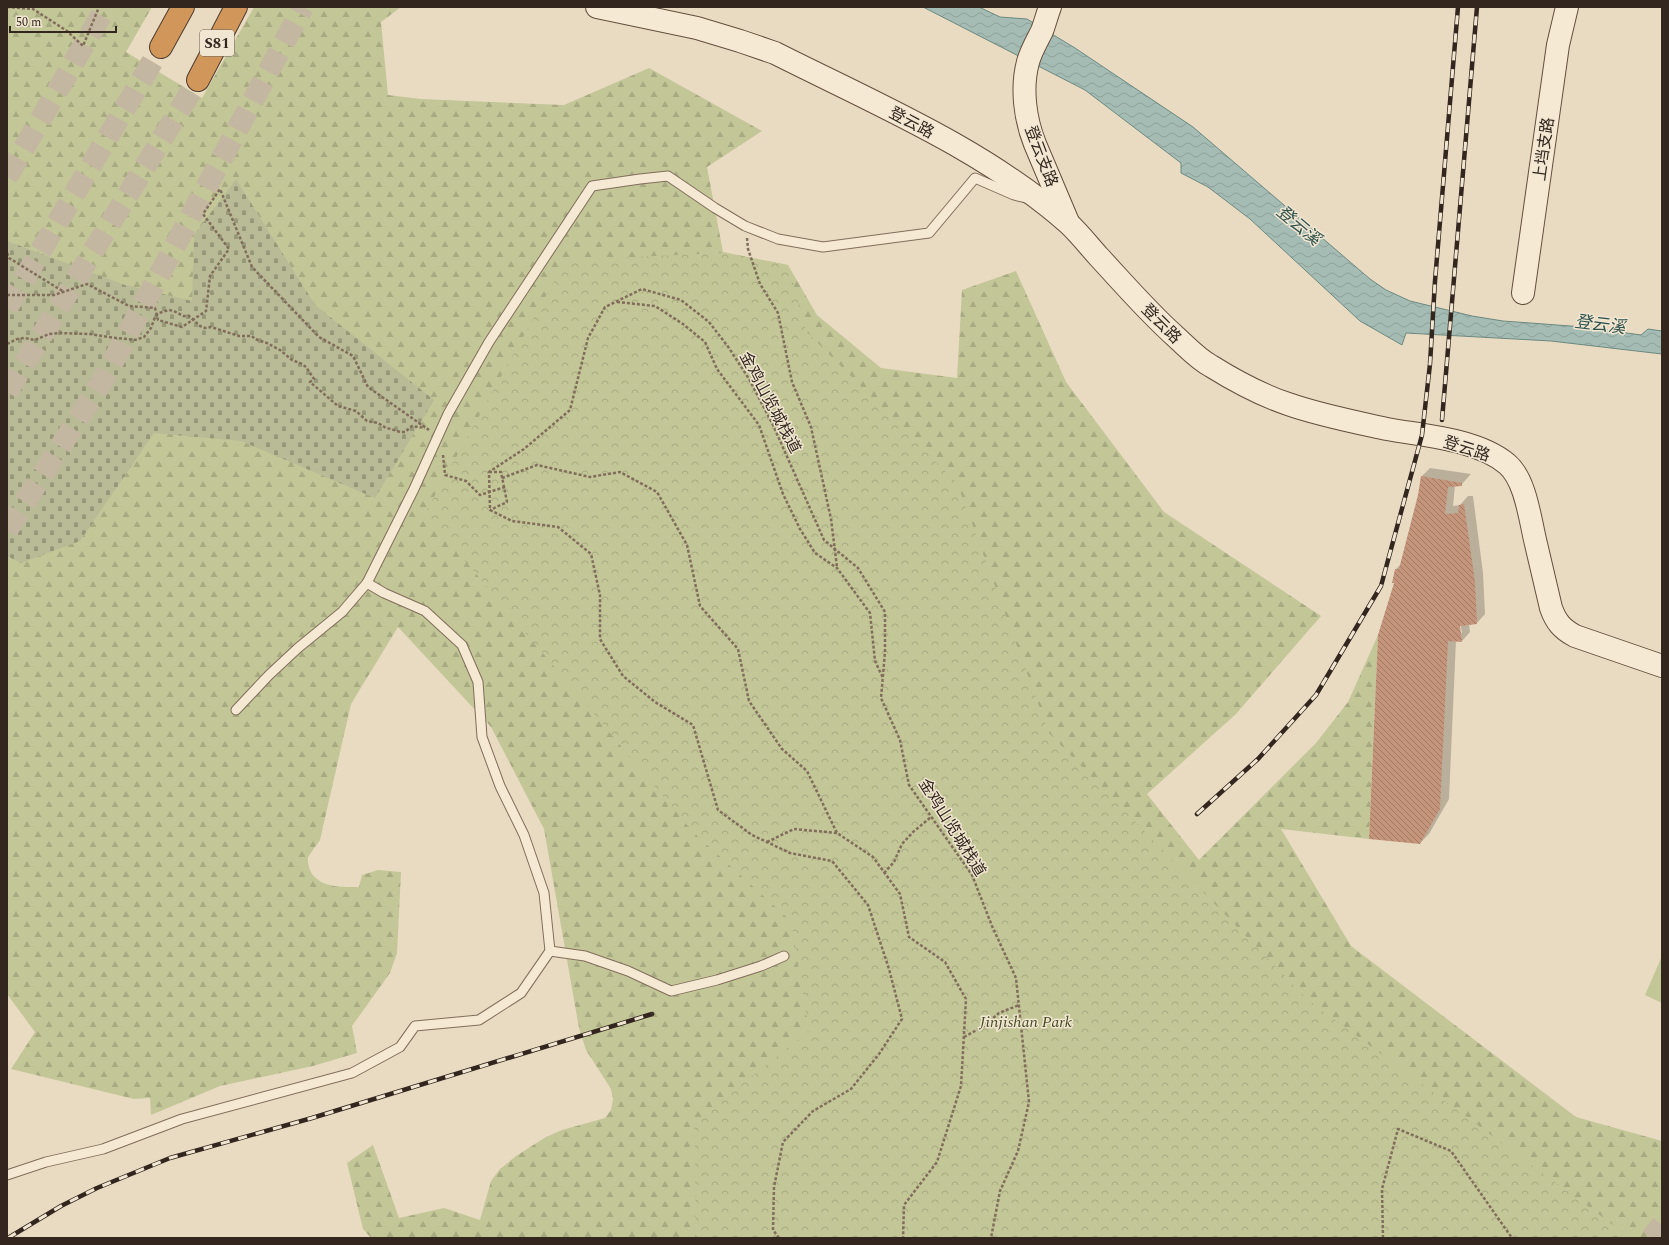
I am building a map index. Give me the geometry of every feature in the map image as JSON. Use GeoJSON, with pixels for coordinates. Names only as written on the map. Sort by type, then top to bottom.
{"type":"FeatureCollection","features":[{"type":"Feature","properties":{"kind":"highway"},"geometry":{"type":"LineString","coordinates":[[161,48],[183,7]]}},
{"type":"Feature","properties":{"kind":"highway","name":"S81"},"geometry":{"type":"LineString","coordinates":[[198,80],[236,7]]}},
{"type":"Feature","properties":{"kind":"street","name":"登云路"},"geometry":{"type":"LineString","coordinates":[[597,7],[697,28],[740,40],[775,53],[900,116],[994,167],[1069,225],[1160,323],[1208,365],[1258,391],[1289,405],[1387,429],[1465,444],[1501,459],[1510,466],[1516,475],[1524,494],[1551,608],[1560,626],[1566,632],[1575,636],[1662,666]]}},
{"type":"Feature","properties":{"kind":"street","name":"登云支路"},"geometry":{"type":"LineString","coordinates":[[1050,7],[1043,28],[1028,61],[1025,98],[1030,133],[1069,225]]}},
{"type":"Feature","properties":{"kind":"street","name":"上垱支路"},"geometry":{"type":"LineString","coordinates":[[1523,293],[1558,46],[1567,7]]}},
{"type":"Feature","properties":{"kind":"lane"},"geometry":{"type":"LineString","coordinates":[[236,710],[269,675],[298,648],[342,612],[366,583],[414,489],[448,414],[489,342],[592,186],[668,176],[715,208],[745,226],[778,238],[823,247],[929,233],[975,178],[1014,195],[1041,202]]}},
{"type":"Feature","properties":{"kind":"lane"},"geometry":{"type":"LineString","coordinates":[[7,1175],[46,1162],[103,1149],[182,1119],[352,1073],[400,1047],[415,1026],[479,1020],[521,993],[550,951],[544,893],[524,835],[500,786],[482,737],[478,682],[462,645],[425,611],[384,593],[366,583]]}},
{"type":"Feature","properties":{"kind":"lane"},"geometry":{"type":"LineString","coordinates":[[550,951],[585,956],[628,971],[671,991],[732,975],[761,966],[784,956]]}},
{"type":"Feature","properties":{"kind":"path"},"geometry":{"type":"LineString","coordinates":[[7,7],[33,9],[67,31],[83,46],[99,7]]}},
{"type":"Feature","properties":{"kind":"path"},"geometry":{"type":"LineString","coordinates":[[7,295],[54,295],[86,284],[129,306],[155,308],[158,320],[182,327],[206,311],[210,276],[229,249],[203,214],[220,189],[252,267],[319,337],[353,356],[368,387],[430,431],[433,446],[442,450],[445,475],[466,481],[480,495],[505,487]]}},
{"type":"Feature","properties":{"kind":"path"},"geometry":{"type":"LineString","coordinates":[[745,226],[748,248],[760,284],[778,313],[792,382],[811,427],[831,518],[837,568]]}},
{"type":"Feature","properties":{"kind":"path"},"geometry":{"type":"LineString","coordinates":[[7,253],[10,258],[64,292]]}},
{"type":"Feature","properties":{"kind":"path","name":"金鸡山览城栈道"},"geometry":{"type":"LineString","coordinates":[[489,472],[524,449],[570,410],[588,338],[605,307],[642,289],[681,300],[709,322],[749,379],[773,425],[824,540],[858,568],[885,612],[885,652],[881,698],[900,740],[910,785],[972,875],[992,926],[1016,978],[1029,1102],[1018,1151],[1000,1191],[991,1238]]}},
{"type":"Feature","properties":{"kind":"path"},"geometry":{"type":"LineString","coordinates":[[617,302],[655,306],[683,324],[705,342],[717,369],[760,425],[783,494],[800,529],[815,553],[837,568],[870,613],[875,661],[883,678]]}},
{"type":"Feature","properties":{"kind":"path"},"geometry":{"type":"LineString","coordinates":[[7,344],[18,339],[24,338],[35,340],[49,334],[60,332],[135,340],[144,337],[157,315],[164,312],[174,311],[183,316],[189,316],[200,326],[205,328],[211,326],[239,336],[252,336],[255,339],[280,350],[292,360],[306,367],[314,379],[310,382],[338,406],[356,411],[364,420],[400,432],[405,432],[412,426],[426,428]]}},
{"type":"Feature","properties":{"kind":"path"},"geometry":{"type":"LineString","coordinates":[[502,478],[537,465],[590,476],[620,472],[657,492],[687,545],[700,606],[738,649],[749,701],[782,749],[808,771],[837,834]]}},
{"type":"Feature","properties":{"kind":"path"},"geometry":{"type":"LineString","coordinates":[[489,472],[501,472],[507,502],[490,510],[489,472]]}},
{"type":"Feature","properties":{"kind":"path"},"geometry":{"type":"LineString","coordinates":[[490,510],[512,521],[558,528],[591,554],[600,595],[600,639],[623,676],[655,702],[693,725],[718,810],[752,835],[790,853],[832,860],[868,905],[889,969],[902,1019],[879,1054],[851,1089],[813,1111],[783,1142],[774,1187],[773,1230],[780,1238]]}},
{"type":"Feature","properties":{"kind":"path"},"geometry":{"type":"LineString","coordinates":[[884,873],[894,862],[902,844],[913,832],[931,817]]}},
{"type":"Feature","properties":{"kind":"path"},"geometry":{"type":"LineString","coordinates":[[767,842],[794,829],[837,834],[872,857],[900,894],[909,937],[945,962],[966,999],[961,1086],[937,1162],[904,1205],[903,1238]]}},
{"type":"Feature","properties":{"kind":"path"},"geometry":{"type":"LineString","coordinates":[[964,1036],[984,1026],[998,1013],[1019,1005]]}},
{"type":"Feature","properties":{"kind":"path"},"geometry":{"type":"LineString","coordinates":[[1383,1238],[1382,1189],[1398,1129],[1451,1151],[1512,1238]]}},
{"type":"Feature","properties":{"kind":"green space"},"geometry":{"type":"Polygon","coordinates":[[[7,7],[152,7],[126,52],[202,98],[254,7],[401,7],[381,22],[388,95],[421,99],[564,105],[649,68],[762,131],[707,167],[723,252],[788,265],[817,315],[881,368],[957,378],[962,290],[1016,271],[1066,382],[1164,512],[1321,616],[1236,714],[1147,794],[1199,860],[1316,743],[1348,702],[1378,635],[1369,839],[1281,829],[1351,946],[1576,1117],[1662,1141],[1662,1238],[371,1238],[363,1229],[347,1163],[373,1145],[399,1218],[444,1208],[480,1220],[491,1181],[500,1169],[516,1156],[546,1137],[562,1130],[605,1118],[611,1110],[613,1099],[611,1089],[586,1050],[579,1028],[544,829],[491,727],[398,627],[351,704],[320,840],[308,858],[311,872],[316,879],[333,886],[359,887],[362,875],[378,870],[401,872],[397,953],[390,973],[352,1026],[357,1053],[313,1066],[220,1086],[151,1115],[150,1098],[134,1099],[11,1069],[35,1032],[7,994],[7,7]]]}},
{"type":"Feature","properties":{"kind":"green space"},"geometry":{"type":"Polygon","coordinates":[[[236,179],[315,305],[434,400],[375,498],[241,441],[154,433],[80,541],[21,563],[7,556],[7,241],[125,285],[192,301],[194,235],[236,179]]]}},
{"type":"Feature","properties":{"kind":"green space","name":"Jinjishan Park"},"geometry":{"type":"Polygon","coordinates":[[[723,253],[788,265],[806,331],[957,483],[1049,733],[1308,1000],[1631,1238],[696,1238],[694,1122],[809,1031],[791,921],[694,833],[425,513],[566,260],[723,253]]]}},
{"type":"Feature","properties":{"kind":"green space"},"geometry":{"type":"Polygon","coordinates":[[[1662,956],[1662,1003],[1645,995],[1662,956]]]}},
{"type":"Feature","properties":{"kind":"water","name":"登云溪"},"geometry":{"type":"Polygon","coordinates":[[[923,7],[979,7],[1000,17],[1027,19],[1075,48],[1193,127],[1370,279],[1386,290],[1410,301],[1472,316],[1503,321],[1584,327],[1641,335],[1648,329],[1662,331],[1662,354],[1551,341],[1406,333],[1402,345],[1360,321],[1250,219],[1208,187],[1181,173],[1181,163],[1085,90],[923,7]]]}},
{"type":"Feature","properties":{"kind":"building"},"geometry":{"type":"Polygon","coordinates":[[[1421,476],[1462,483],[1462,486],[1448,487],[1445,514],[1458,513],[1459,505],[1464,504],[1475,582],[1477,624],[1460,626],[1462,642],[1448,641],[1440,809],[1420,844],[1369,839],[1378,635],[1394,583],[1392,583],[1395,569],[1399,569],[1418,495],[1421,476]]]}},
{"type":"Feature","properties":{"kind":"tunnel"},"geometry":{"type":"LineString","coordinates":[[7,177],[106,7]]}},
{"type":"Feature","properties":{"kind":"tunnel"},"geometry":{"type":"LineString","coordinates":[[7,530],[103,380],[303,7]]}},
{"type":"Feature","properties":{"kind":"tunnel"},"geometry":{"type":"LineString","coordinates":[[7,308],[161,47]]}},
{"type":"Feature","properties":{"kind":"tunnel"},"geometry":{"type":"LineString","coordinates":[[7,392],[198,80]]}},
{"type":"Feature","properties":{"kind":"tunnel"},"geometry":{"type":"LineString","coordinates":[[1651,1238],[1662,1225]]}},
{"type":"Feature","properties":{"kind":"railway"},"geometry":{"type":"LineString","coordinates":[[1197,814],[1258,759],[1316,695],[1381,586],[1422,435],[1430,364],[1435,281],[1458,7]]}},
{"type":"Feature","properties":{"kind":"railway"},"geometry":{"type":"LineString","coordinates":[[1442,420],[1477,7]]}},
{"type":"Feature","properties":{"kind":"railway"},"geometry":{"type":"LineString","coordinates":[[8,1238],[61,1206],[97,1188],[170,1158],[312,1118],[652,1014]]}}]}
